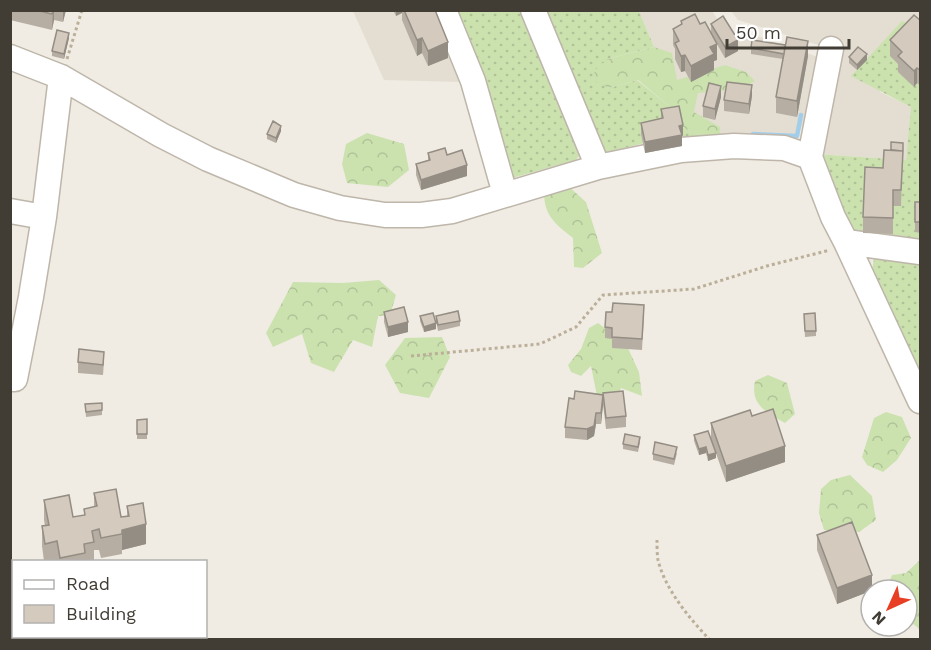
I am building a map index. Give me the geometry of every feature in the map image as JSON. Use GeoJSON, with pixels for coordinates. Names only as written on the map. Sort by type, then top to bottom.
{"type":"FeatureCollection","features":[{"type":"Feature","properties":{"kind":"street"},"geometry":{"type":"LineString","coordinates":[[444,10],[472,81],[505,194]]}},
{"type":"Feature","properties":{"kind":"street"},"geometry":{"type":"LineString","coordinates":[[533,10],[598,167]]}},
{"type":"Feature","properties":{"kind":"street"},"geometry":{"type":"LineString","coordinates":[[831,49],[810,157],[833,217],[921,400]]}},
{"type":"Feature","properties":{"kind":"street"},"geometry":{"type":"LineString","coordinates":[[11,57],[61,77],[208,159],[294,195],[340,208],[385,215],[421,215],[452,211],[598,167],[681,150],[734,146],[784,148],[810,157]]}},
{"type":"Feature","properties":{"kind":"street"},"geometry":{"type":"LineString","coordinates":[[10,379],[15,379],[31,297],[44,217],[61,77]]}},
{"type":"Feature","properties":{"kind":"street"},"geometry":{"type":"LineString","coordinates":[[10,211],[44,217]]}},
{"type":"Feature","properties":{"kind":"street"},"geometry":{"type":"LineString","coordinates":[[846,242],[921,252]]}},
{"type":"Feature","properties":{"kind":"path"},"geometry":{"type":"LineString","coordinates":[[61,77],[82,10]]}},
{"type":"Feature","properties":{"kind":"path"},"geometry":{"type":"LineString","coordinates":[[411,356],[540,344],[576,327],[603,295],[694,289],[822,251],[841,249],[846,242]]}},
{"type":"Feature","properties":{"kind":"path"},"geometry":{"type":"LineString","coordinates":[[657,540],[658,559],[669,586],[699,628],[710,639]]}},
{"type":"Feature","properties":{"kind":"shaded area"},"geometry":{"type":"Polygon","coordinates":[[[353,11],[433,11],[463,82],[384,80],[353,11]]]}},
{"type":"Feature","properties":{"kind":"shaded area"},"geometry":{"type":"Polygon","coordinates":[[[639,11],[712,11],[723,27],[743,39],[749,33],[821,58],[817,96],[797,136],[753,134],[686,140],[680,97],[654,47],[639,11]]]}},
{"type":"Feature","properties":{"kind":"shaded area"},"geometry":{"type":"Polygon","coordinates":[[[731,11],[920,11],[920,28],[880,92],[912,107],[906,160],[815,154],[831,49],[738,20],[731,11]]]}},
{"type":"Feature","properties":{"kind":"green space"},"geometry":{"type":"Polygon","coordinates":[[[447,11],[522,11],[581,153],[576,160],[505,180],[447,11]]]}},
{"type":"Feature","properties":{"kind":"green space"},"geometry":{"type":"Polygon","coordinates":[[[535,11],[639,11],[654,47],[607,59],[609,88],[637,80],[668,105],[682,127],[708,140],[657,140],[604,153],[535,11]]]}},
{"type":"Feature","properties":{"kind":"green space"},"geometry":{"type":"Polygon","coordinates":[[[902,21],[920,28],[920,242],[858,233],[845,226],[815,154],[906,160],[911,107],[851,76],[902,21]]]}},
{"type":"Feature","properties":{"kind":"green space"},"geometry":{"type":"Polygon","coordinates":[[[654,47],[672,53],[677,80],[725,65],[746,72],[755,81],[741,89],[698,93],[694,112],[720,127],[720,135],[708,140],[682,127],[668,105],[638,80],[609,88],[593,80],[595,70],[607,59],[654,47]]]}},
{"type":"Feature","properties":{"kind":"green space"},"geometry":{"type":"Polygon","coordinates":[[[367,133],[404,144],[409,170],[388,187],[347,183],[342,164],[346,144],[367,133]]]}},
{"type":"Feature","properties":{"kind":"green space"},"geometry":{"type":"Polygon","coordinates":[[[567,185],[586,202],[602,253],[583,268],[574,267],[573,238],[555,223],[545,205],[544,188],[567,185]]]}},
{"type":"Feature","properties":{"kind":"green space"},"geometry":{"type":"Polygon","coordinates":[[[887,252],[920,257],[920,385],[872,270],[874,259],[887,252]]]}},
{"type":"Feature","properties":{"kind":"green space"},"geometry":{"type":"Polygon","coordinates":[[[379,280],[396,295],[390,315],[378,316],[372,347],[353,340],[334,372],[311,363],[302,334],[273,347],[266,333],[293,282],[343,283],[379,280]]]}},
{"type":"Feature","properties":{"kind":"green space"},"geometry":{"type":"Polygon","coordinates":[[[598,323],[626,344],[639,372],[642,396],[621,388],[614,406],[605,408],[597,396],[591,366],[581,376],[571,372],[568,365],[581,349],[589,328],[598,323]]]}},
{"type":"Feature","properties":{"kind":"green space"},"geometry":{"type":"Polygon","coordinates":[[[442,337],[450,357],[429,398],[400,393],[385,365],[405,338],[442,337]]]}},
{"type":"Feature","properties":{"kind":"green space"},"geometry":{"type":"Polygon","coordinates":[[[768,375],[787,383],[795,414],[785,423],[766,411],[757,402],[755,381],[768,375]]]}},
{"type":"Feature","properties":{"kind":"green space"},"geometry":{"type":"Polygon","coordinates":[[[886,412],[902,417],[911,438],[897,460],[883,472],[867,465],[862,457],[874,418],[886,412]]]}},
{"type":"Feature","properties":{"kind":"green space"},"geometry":{"type":"Polygon","coordinates":[[[850,475],[872,496],[876,520],[859,532],[824,530],[819,513],[821,489],[831,480],[850,475]]]}},
{"type":"Feature","properties":{"kind":"green space"},"geometry":{"type":"Polygon","coordinates":[[[920,560],[920,630],[919,578],[891,578],[892,575],[906,573],[920,560]]]}},
{"type":"Feature","properties":{"kind":"building"},"geometry":{"type":"Polygon","coordinates":[[[36,10],[53,10],[52,14],[36,10]]]}},
{"type":"Feature","properties":{"kind":"building"},"geometry":{"type":"Polygon","coordinates":[[[404,10],[435,10],[448,42],[428,51],[422,38],[417,40],[404,10]]]}},
{"type":"Feature","properties":{"kind":"building"},"geometry":{"type":"Polygon","coordinates":[[[695,14],[700,24],[705,22],[717,44],[710,47],[714,54],[691,66],[685,55],[681,56],[675,43],[679,41],[673,29],[682,24],[681,21],[695,14]]]}},
{"type":"Feature","properties":{"kind":"building"},"geometry":{"type":"Polygon","coordinates":[[[914,15],[921,21],[921,71],[917,68],[914,71],[898,56],[902,52],[890,40],[914,15]]]}},
{"type":"Feature","properties":{"kind":"building"},"geometry":{"type":"Polygon","coordinates":[[[723,16],[738,40],[725,47],[711,24],[723,16]]]}},
{"type":"Feature","properties":{"kind":"building"},"geometry":{"type":"Polygon","coordinates":[[[57,30],[69,33],[64,54],[52,51],[57,30]]]}},
{"type":"Feature","properties":{"kind":"building"},"geometry":{"type":"Polygon","coordinates":[[[787,37],[808,41],[797,101],[776,97],[787,37]]]}},
{"type":"Feature","properties":{"kind":"building"},"geometry":{"type":"Polygon","coordinates":[[[752,40],[785,45],[784,54],[751,48],[752,40]]]}},
{"type":"Feature","properties":{"kind":"building"},"geometry":{"type":"Polygon","coordinates":[[[858,47],[867,54],[857,65],[849,57],[858,47]]]}},
{"type":"Feature","properties":{"kind":"building"},"geometry":{"type":"Polygon","coordinates":[[[727,82],[752,85],[749,104],[724,100],[727,82]]]}},
{"type":"Feature","properties":{"kind":"building"},"geometry":{"type":"Polygon","coordinates":[[[709,83],[721,86],[715,109],[703,106],[709,83]]]}},
{"type":"Feature","properties":{"kind":"building"},"geometry":{"type":"Polygon","coordinates":[[[679,106],[683,125],[679,126],[682,135],[645,142],[641,123],[663,118],[661,109],[679,106]]]}},
{"type":"Feature","properties":{"kind":"building"},"geometry":{"type":"Polygon","coordinates":[[[273,121],[281,126],[276,138],[267,134],[273,121]]]}},
{"type":"Feature","properties":{"kind":"building"},"geometry":{"type":"Polygon","coordinates":[[[891,142],[903,143],[903,151],[891,150],[891,142]]]}},
{"type":"Feature","properties":{"kind":"building"},"geometry":{"type":"Polygon","coordinates":[[[445,148],[447,155],[462,150],[467,165],[421,180],[416,164],[430,160],[428,153],[445,148]]]}},
{"type":"Feature","properties":{"kind":"building"},"geometry":{"type":"Polygon","coordinates":[[[884,150],[903,151],[901,190],[893,190],[893,218],[863,217],[865,167],[883,168],[884,150]]]}},
{"type":"Feature","properties":{"kind":"building"},"geometry":{"type":"Polygon","coordinates":[[[915,202],[921,202],[921,222],[915,222],[915,202]]]}},
{"type":"Feature","properties":{"kind":"building"},"geometry":{"type":"Polygon","coordinates":[[[613,303],[644,305],[642,339],[612,337],[612,328],[605,327],[606,312],[612,312],[613,303]]]}},
{"type":"Feature","properties":{"kind":"building"},"geometry":{"type":"Polygon","coordinates":[[[404,307],[408,322],[388,327],[384,312],[404,307]]]}},
{"type":"Feature","properties":{"kind":"building"},"geometry":{"type":"Polygon","coordinates":[[[458,311],[460,321],[438,325],[436,316],[458,311]]]}},
{"type":"Feature","properties":{"kind":"building"},"geometry":{"type":"Polygon","coordinates":[[[433,313],[436,323],[424,327],[420,316],[433,313]]]}},
{"type":"Feature","properties":{"kind":"building"},"geometry":{"type":"Polygon","coordinates":[[[815,313],[816,331],[805,331],[804,314],[815,313]]]}},
{"type":"Feature","properties":{"kind":"building"},"geometry":{"type":"Polygon","coordinates":[[[79,349],[104,352],[103,365],[78,362],[79,349]]]}},
{"type":"Feature","properties":{"kind":"building"},"geometry":{"type":"Polygon","coordinates":[[[575,391],[603,395],[601,413],[596,413],[594,426],[587,429],[565,427],[569,398],[574,399],[575,391]]]}},
{"type":"Feature","properties":{"kind":"building"},"geometry":{"type":"Polygon","coordinates":[[[623,391],[626,416],[606,418],[603,393],[623,391]]]}},
{"type":"Feature","properties":{"kind":"building"},"geometry":{"type":"Polygon","coordinates":[[[102,403],[102,410],[86,412],[85,404],[102,403]]]}},
{"type":"Feature","properties":{"kind":"building"},"geometry":{"type":"Polygon","coordinates":[[[773,409],[785,446],[726,466],[711,423],[750,410],[752,416],[773,409]]]}},
{"type":"Feature","properties":{"kind":"building"},"geometry":{"type":"Polygon","coordinates":[[[147,419],[147,434],[137,434],[137,420],[147,419]]]}},
{"type":"Feature","properties":{"kind":"building"},"geometry":{"type":"Polygon","coordinates":[[[708,431],[716,453],[708,455],[706,447],[699,449],[694,435],[708,431]]]}},
{"type":"Feature","properties":{"kind":"building"},"geometry":{"type":"Polygon","coordinates":[[[625,434],[640,437],[638,447],[623,444],[625,434]]]}},
{"type":"Feature","properties":{"kind":"building"},"geometry":{"type":"Polygon","coordinates":[[[655,442],[677,447],[674,459],[653,454],[655,442]]]}},
{"type":"Feature","properties":{"kind":"building"},"geometry":{"type":"Polygon","coordinates":[[[116,489],[121,517],[129,516],[127,506],[143,503],[146,524],[122,530],[122,534],[101,538],[99,529],[92,531],[94,542],[84,544],[85,553],[60,558],[57,541],[45,544],[42,526],[49,525],[44,500],[69,495],[73,517],[85,515],[84,509],[97,506],[94,493],[116,489]]]}},
{"type":"Feature","properties":{"kind":"building"},"geometry":{"type":"Polygon","coordinates":[[[852,522],[872,575],[837,588],[817,535],[852,522]]]}},
{"type":"Feature","properties":{"kind":"waterway"},"geometry":{"type":"LineString","coordinates":[[753,134],[797,136],[801,115]]}}]}
